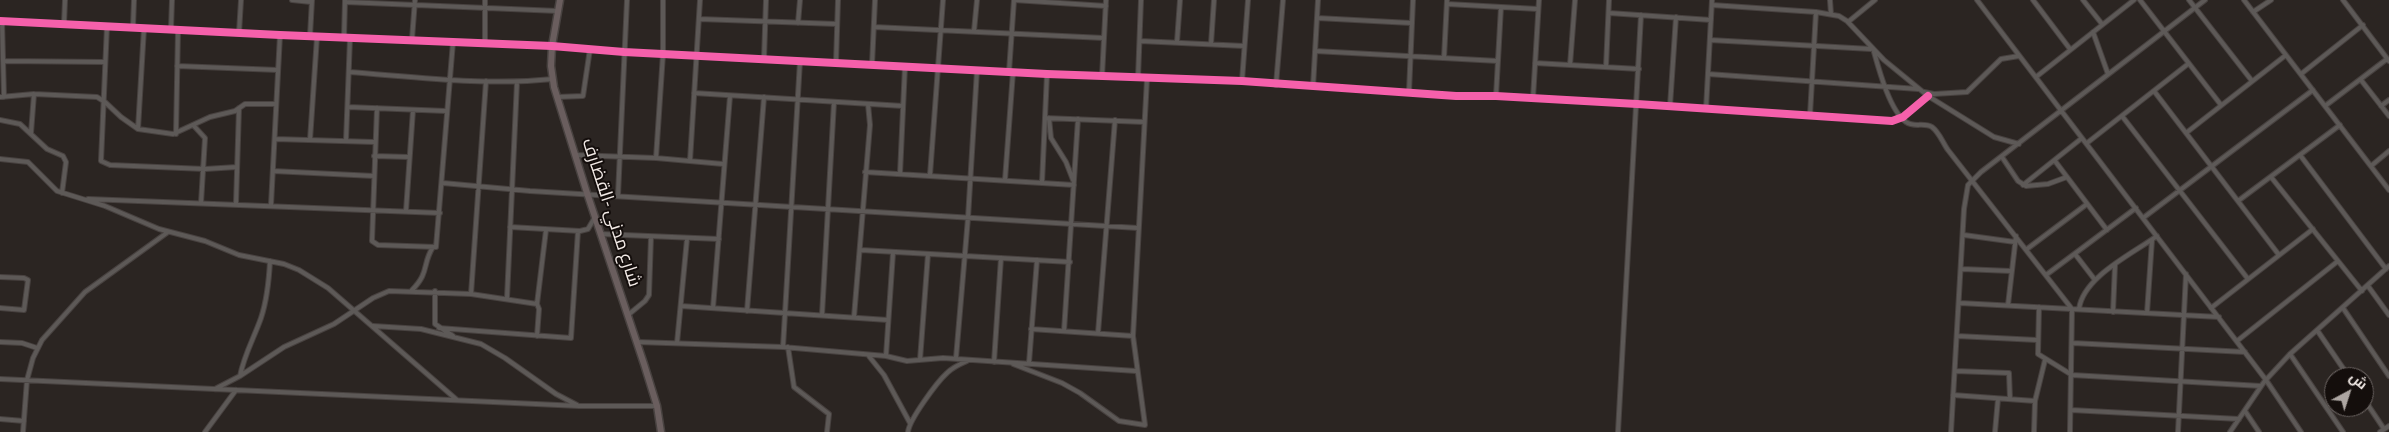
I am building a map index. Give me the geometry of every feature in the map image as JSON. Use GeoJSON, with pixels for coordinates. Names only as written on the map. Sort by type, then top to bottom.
{"type":"FeatureCollection","features":[{"type":"Feature","properties":{"kind":"highway","name":"شارع مدني -القضارف"},"geometry":{"type":"LineString","coordinates":[[560,0],[552,46],[553,79],[594,217],[637,342],[656,406],[661,432]]}},
{"type":"Feature","properties":{"kind":"street"},"geometry":{"type":"LineString","coordinates":[[64,24],[65,0]]}},
{"type":"Feature","properties":{"kind":"street"},"geometry":{"type":"LineString","coordinates":[[134,0],[134,27]]}},
{"type":"Feature","properties":{"kind":"street"},"geometry":{"type":"LineString","coordinates":[[171,29],[172,0]]}},
{"type":"Feature","properties":{"kind":"street"},"geometry":{"type":"LineString","coordinates":[[239,33],[240,0]]}},
{"type":"Feature","properties":{"kind":"street"},"geometry":{"type":"LineString","coordinates":[[292,0],[311,1],[310,36]]}},
{"type":"Feature","properties":{"kind":"street"},"geometry":{"type":"LineString","coordinates":[[412,39],[415,0]]}},
{"type":"Feature","properties":{"kind":"street"},"geometry":{"type":"LineString","coordinates":[[445,6],[446,0]]}},
{"type":"Feature","properties":{"kind":"street"},"geometry":{"type":"LineString","coordinates":[[485,0],[485,43]]}},
{"type":"Feature","properties":{"kind":"street"},"geometry":{"type":"LineString","coordinates":[[618,195],[627,0]]}},
{"type":"Feature","properties":{"kind":"street"},"geometry":{"type":"LineString","coordinates":[[656,158],[663,54],[663,0]]}},
{"type":"Feature","properties":{"kind":"street"},"geometry":{"type":"LineString","coordinates":[[690,161],[700,0]]}},
{"type":"Feature","properties":{"kind":"street"},"geometry":{"type":"LineString","coordinates":[[764,59],[766,0]]}},
{"type":"Feature","properties":{"kind":"street"},"geometry":{"type":"LineString","coordinates":[[798,23],[800,0]]}},
{"type":"Feature","properties":{"kind":"street"},"geometry":{"type":"LineString","coordinates":[[836,63],[838,0]]}},
{"type":"Feature","properties":{"kind":"street"},"geometry":{"type":"LineString","coordinates":[[872,65],[875,0]]}},
{"type":"Feature","properties":{"kind":"street"},"geometry":{"type":"LineString","coordinates":[[930,176],[943,0]]}},
{"type":"Feature","properties":{"kind":"street"},"geometry":{"type":"LineString","coordinates":[[974,31],[977,0]]}},
{"type":"Feature","properties":{"kind":"street"},"geometry":{"type":"LineString","coordinates":[[1005,180],[1014,0],[1106,6]]}},
{"type":"Feature","properties":{"kind":"street"},"geometry":{"type":"LineString","coordinates":[[1102,77],[1106,0]]}},
{"type":"Feature","properties":{"kind":"street"},"geometry":{"type":"LineString","coordinates":[[1138,78],[1142,0]]}},
{"type":"Feature","properties":{"kind":"street"},"geometry":{"type":"LineString","coordinates":[[1177,42],[1180,0]]}},
{"type":"Feature","properties":{"kind":"street"},"geometry":{"type":"LineString","coordinates":[[1211,44],[1214,0]]}},
{"type":"Feature","properties":{"kind":"street"},"geometry":{"type":"LineString","coordinates":[[1242,82],[1248,0]]}},
{"type":"Feature","properties":{"kind":"street"},"geometry":{"type":"LineString","coordinates":[[1276,85],[1283,0]]}},
{"type":"Feature","properties":{"kind":"street"},"geometry":{"type":"LineString","coordinates":[[1313,87],[1318,0]]}},
{"type":"Feature","properties":{"kind":"street"},"geometry":{"type":"LineString","coordinates":[[1409,92],[1413,0]]}},
{"type":"Feature","properties":{"kind":"street"},"geometry":{"type":"LineString","coordinates":[[1533,98],[1538,0]]}},
{"type":"Feature","properties":{"kind":"street"},"geometry":{"type":"LineString","coordinates":[[1570,65],[1575,0]]}},
{"type":"Feature","properties":{"kind":"street"},"geometry":{"type":"LineString","coordinates":[[1606,67],[1610,0]]}},
{"type":"Feature","properties":{"kind":"street"},"geometry":{"type":"LineString","coordinates":[[1706,109],[1712,0]]}},
{"type":"Feature","properties":{"kind":"street"},"geometry":{"type":"LineString","coordinates":[[1830,0],[1831,14]]}},
{"type":"Feature","properties":{"kind":"street"},"geometry":{"type":"LineString","coordinates":[[1848,22],[1875,0]]}},
{"type":"Feature","properties":{"kind":"street"},"geometry":{"type":"LineString","coordinates":[[1984,0],[1978,2],[2237,341],[2301,432]]}},
{"type":"Feature","properties":{"kind":"street"},"geometry":{"type":"LineString","coordinates":[[2033,0],[2070,49]]}},
{"type":"Feature","properties":{"kind":"street"},"geometry":{"type":"LineString","coordinates":[[2083,0],[2102,24]]}},
{"type":"Feature","properties":{"kind":"street"},"geometry":{"type":"LineString","coordinates":[[2036,77],[2134,0]]}},
{"type":"Feature","properties":{"kind":"street"},"geometry":{"type":"LineString","coordinates":[[2140,0],[2221,105]]}},
{"type":"Feature","properties":{"kind":"street"},"geometry":{"type":"LineString","coordinates":[[2189,0],[2252,80]]}},
{"type":"Feature","properties":{"kind":"street"},"geometry":{"type":"LineString","coordinates":[[1950,432],[1967,188],[1973,180],[2061,110],[2205,0]]}},
{"type":"Feature","properties":{"kind":"street"},"geometry":{"type":"LineString","coordinates":[[2244,0],[2389,190]]}},
{"type":"Feature","properties":{"kind":"street"},"geometry":{"type":"LineString","coordinates":[[2253,12],[2271,0]]}},
{"type":"Feature","properties":{"kind":"street"},"geometry":{"type":"LineString","coordinates":[[2325,106],[2388,60],[2343,0]]}},
{"type":"Feature","properties":{"kind":"street"},"geometry":{"type":"LineString","coordinates":[[344,38],[345,1],[558,11]]}},
{"type":"Feature","properties":{"kind":"street"},"geometry":{"type":"LineString","coordinates":[[1444,58],[1447,2],[1501,8],[1538,9]]}},
{"type":"Feature","properties":{"kind":"street"},"geometry":{"type":"LineString","coordinates":[[1712,5],[1816,12],[1839,16],[1848,22],[1873,50],[1918,89],[1994,137],[2019,144]]}},
{"type":"Feature","properties":{"kind":"street"},"geometry":{"type":"LineString","coordinates":[[1496,96],[1501,8]]}},
{"type":"Feature","properties":{"kind":"street"},"geometry":{"type":"LineString","coordinates":[[1810,115],[1816,12]]}},
{"type":"Feature","properties":{"kind":"street"},"geometry":{"type":"LineString","coordinates":[[1609,13],[1711,20]]}},
{"type":"Feature","properties":{"kind":"street"},"geometry":{"type":"LineString","coordinates":[[1618,432],[1641,15]]}},
{"type":"Feature","properties":{"kind":"street"},"geometry":{"type":"LineString","coordinates":[[1670,106],[1676,17]]}},
{"type":"Feature","properties":{"kind":"street"},"geometry":{"type":"LineString","coordinates":[[1317,18],[1412,23]]}},
{"type":"Feature","properties":{"kind":"street"},"geometry":{"type":"LineString","coordinates":[[699,19],[837,24]]}},
{"type":"Feature","properties":{"kind":"street"},"geometry":{"type":"LineString","coordinates":[[276,104],[246,104],[176,134],[138,129],[120,117],[102,100],[89,97],[34,94],[2,97],[1,21],[317,37],[412,39],[696,56],[1102,77],[1242,82],[1456,96],[1496,96],[1637,104],[1892,121],[1901,118],[1928,96]]}},
{"type":"Feature","properties":{"kind":"street"},"geometry":{"type":"LineString","coordinates":[[2300,74],[2362,25]]}},
{"type":"Feature","properties":{"kind":"street"},"geometry":{"type":"LineString","coordinates":[[107,26],[102,100],[100,158],[102,162],[205,168],[237,167]]}},
{"type":"Feature","properties":{"kind":"street"},"geometry":{"type":"LineString","coordinates":[[874,27],[1104,38]]}},
{"type":"Feature","properties":{"kind":"street"},"geometry":{"type":"LineString","coordinates":[[138,129],[144,28]]}},
{"type":"Feature","properties":{"kind":"street"},"geometry":{"type":"LineString","coordinates":[[176,134],[178,30]]}},
{"type":"Feature","properties":{"kind":"street"},"geometry":{"type":"LineString","coordinates":[[2093,32],[2108,74]]}},
{"type":"Feature","properties":{"kind":"street"},"geometry":{"type":"LineString","coordinates":[[271,205],[280,35]]}},
{"type":"Feature","properties":{"kind":"street"},"geometry":{"type":"LineString","coordinates":[[310,140],[317,37]]}},
{"type":"Feature","properties":{"kind":"street"},"geometry":{"type":"LineString","coordinates":[[346,141],[350,38]]}},
{"type":"Feature","properties":{"kind":"street"},"geometry":{"type":"LineString","coordinates":[[1710,40],[1873,50]]}},
{"type":"Feature","properties":{"kind":"street"},"geometry":{"type":"LineString","coordinates":[[1140,41],[1244,46]]}},
{"type":"Feature","properties":{"kind":"street"},"geometry":{"type":"LineString","coordinates":[[412,290],[424,276],[428,256],[433,247],[436,247],[438,243],[446,111],[453,42]]}},
{"type":"Feature","properties":{"kind":"street"},"geometry":{"type":"LineString","coordinates":[[557,96],[584,96],[590,49]]}},
{"type":"Feature","properties":{"kind":"street"},"geometry":{"type":"LineString","coordinates":[[1873,50],[1885,86],[1901,118],[1910,125],[1928,125],[1933,128],[2072,309],[2073,343],[2070,432]]}},
{"type":"Feature","properties":{"kind":"street"},"geometry":{"type":"LineString","coordinates":[[1315,51],[1498,62]]}},
{"type":"Feature","properties":{"kind":"street"},"geometry":{"type":"LineString","coordinates":[[2186,132],[2286,55]]}},
{"type":"Feature","properties":{"kind":"street"},"geometry":{"type":"LineString","coordinates":[[1708,74],[1885,86],[1918,89],[1934,94],[1966,92],[2001,58],[2020,56]]}},
{"type":"Feature","properties":{"kind":"street"},"geometry":{"type":"LineString","coordinates":[[3,61],[105,62]]}},
{"type":"Feature","properties":{"kind":"street"},"geometry":{"type":"LineString","coordinates":[[800,61],[786,313],[786,347],[794,387],[828,414],[828,432]]}},
{"type":"Feature","properties":{"kind":"street"},"geometry":{"type":"LineString","coordinates":[[1535,63],[1638,69]]}},
{"type":"Feature","properties":{"kind":"street"},"geometry":{"type":"LineString","coordinates":[[2087,143],[2188,64]]}},
{"type":"Feature","properties":{"kind":"street"},"geometry":{"type":"LineString","coordinates":[[177,66],[278,70]]}},
{"type":"Feature","properties":{"kind":"street"},"geometry":{"type":"LineString","coordinates":[[900,174],[905,66]]}},
{"type":"Feature","properties":{"kind":"street"},"geometry":{"type":"LineString","coordinates":[[956,358],[968,218],[977,70]]}},
{"type":"Feature","properties":{"kind":"street"},"geometry":{"type":"LineString","coordinates":[[349,72],[486,82],[553,79]]}},
{"type":"Feature","properties":{"kind":"street"},"geometry":{"type":"LineString","coordinates":[[1042,183],[1048,74]]}},
{"type":"Feature","properties":{"kind":"street"},"geometry":{"type":"LineString","coordinates":[[1009,362],[1062,383],[1080,393],[1119,421],[1144,425],[1133,336],[1147,79]]}},
{"type":"Feature","properties":{"kind":"street"},"geometry":{"type":"LineString","coordinates":[[2361,80],[2389,116]]}},
{"type":"Feature","properties":{"kind":"street"},"geometry":{"type":"LineString","coordinates":[[471,294],[486,82]]}},
{"type":"Feature","properties":{"kind":"street"},"geometry":{"type":"LineString","coordinates":[[507,298],[517,82]]}},
{"type":"Feature","properties":{"kind":"street"},"geometry":{"type":"LineString","coordinates":[[2143,218],[2313,90]]}},
{"type":"Feature","properties":{"kind":"street"},"geometry":{"type":"LineString","coordinates":[[2154,91],[2279,255]]}},
{"type":"Feature","properties":{"kind":"street"},"geometry":{"type":"LineString","coordinates":[[694,93],[903,106]]}},
{"type":"Feature","properties":{"kind":"street"},"geometry":{"type":"LineString","coordinates":[[31,133],[34,94]]}},
{"type":"Feature","properties":{"kind":"street"},"geometry":{"type":"LineString","coordinates":[[713,308],[723,164],[730,96]]}},
{"type":"Feature","properties":{"kind":"street"},"geometry":{"type":"LineString","coordinates":[[747,310],[764,97]]}},
{"type":"Feature","properties":{"kind":"street"},"geometry":{"type":"LineString","coordinates":[[2381,106],[2389,100]]}},
{"type":"Feature","properties":{"kind":"street"},"geometry":{"type":"LineString","coordinates":[[822,315],[834,102]]}},
{"type":"Feature","properties":{"kind":"street"},"geometry":{"type":"LineString","coordinates":[[854,318],[870,125],[868,104]]}},
{"type":"Feature","properties":{"kind":"street"},"geometry":{"type":"LineString","coordinates":[[348,107],[446,111]]}},
{"type":"Feature","properties":{"kind":"street"},"geometry":{"type":"LineString","coordinates":[[236,204],[240,108]]}},
{"type":"Feature","properties":{"kind":"street"},"geometry":{"type":"LineString","coordinates":[[377,108],[371,235],[376,245],[433,247]]}},
{"type":"Feature","properties":{"kind":"street"},"geometry":{"type":"LineString","coordinates":[[406,211],[413,110]]}},
{"type":"Feature","properties":{"kind":"street"},"geometry":{"type":"LineString","coordinates":[[2122,116],[2248,280]]}},
{"type":"Feature","properties":{"kind":"street"},"geometry":{"type":"LineString","coordinates":[[1047,118],[1144,122]]}},
{"type":"Feature","properties":{"kind":"street"},"geometry":{"type":"LineString","coordinates":[[1047,118],[1051,138],[1066,162],[1074,184]]}},
{"type":"Feature","properties":{"kind":"street"},"geometry":{"type":"LineString","coordinates":[[1064,331],[1078,119]]}},
{"type":"Feature","properties":{"kind":"street"},"geometry":{"type":"LineString","coordinates":[[0,120],[17,123],[31,133],[47,149],[64,157],[66,162],[62,193]]}},
{"type":"Feature","properties":{"kind":"street"},"geometry":{"type":"LineString","coordinates":[[1098,333],[1115,120]]}},
{"type":"Feature","properties":{"kind":"street"},"geometry":{"type":"LineString","coordinates":[[2238,201],[2340,125]]}},
{"type":"Feature","properties":{"kind":"street"},"geometry":{"type":"LineString","coordinates":[[194,126],[205,138],[205,168],[201,203]]}},
{"type":"Feature","properties":{"kind":"street"},"geometry":{"type":"LineString","coordinates":[[2023,186],[2082,138]]}},
{"type":"Feature","properties":{"kind":"street"},"geometry":{"type":"LineString","coordinates":[[275,139],[374,142]]}},
{"type":"Feature","properties":{"kind":"street"},"geometry":{"type":"LineString","coordinates":[[2371,166],[2389,151]]}},
{"type":"Feature","properties":{"kind":"street"},"geometry":{"type":"LineString","coordinates":[[575,155],[656,158],[723,164]]}},
{"type":"Feature","properties":{"kind":"street"},"geometry":{"type":"LineString","coordinates":[[2230,432],[2261,386],[2290,354],[2388,267],[2300,155]]}},
{"type":"Feature","properties":{"kind":"street"},"geometry":{"type":"LineString","coordinates":[[374,156],[409,157]]}},
{"type":"Feature","properties":{"kind":"street"},"geometry":{"type":"LineString","coordinates":[[2002,157],[2023,186]]}},
{"type":"Feature","properties":{"kind":"street"},"geometry":{"type":"LineString","coordinates":[[0,159],[30,163],[50,186],[62,193],[168,232],[205,241],[244,256],[270,261],[299,270],[313,278],[373,326],[457,400]]}},
{"type":"Feature","properties":{"kind":"street"},"geometry":{"type":"LineString","coordinates":[[2055,161],[2107,230]]}},
{"type":"Feature","properties":{"kind":"street"},"geometry":{"type":"LineString","coordinates":[[273,171],[374,176]]}},
{"type":"Feature","properties":{"kind":"street"},"geometry":{"type":"LineString","coordinates":[[865,172],[1074,184]]}},
{"type":"Feature","properties":{"kind":"street"},"geometry":{"type":"LineString","coordinates":[[2023,186],[2042,185],[2067,177]]}},
{"type":"Feature","properties":{"kind":"street"},"geometry":{"type":"LineString","coordinates":[[2272,177],[2362,291]]}},
{"type":"Feature","properties":{"kind":"street"},"geometry":{"type":"LineString","coordinates":[[443,183],[829,210],[1138,228]]}},
{"type":"Feature","properties":{"kind":"street"},"geometry":{"type":"LineString","coordinates":[[82,199],[440,213]]}},
{"type":"Feature","properties":{"kind":"street"},"geometry":{"type":"LineString","coordinates":[[2026,249],[2087,204]]}},
{"type":"Feature","properties":{"kind":"street"},"geometry":{"type":"LineString","coordinates":[[2046,275],[2136,208]]}},
{"type":"Feature","properties":{"kind":"street"},"geometry":{"type":"LineString","coordinates":[[510,227],[578,232],[588,229],[594,217]]}},
{"type":"Feature","properties":{"kind":"street"},"geometry":{"type":"LineString","coordinates":[[2211,308],[2313,229]]}},
{"type":"Feature","properties":{"kind":"street"},"geometry":{"type":"LineString","coordinates":[[537,336],[539,309],[537,304],[546,230]]}},
{"type":"Feature","properties":{"kind":"street"},"geometry":{"type":"LineString","coordinates":[[23,432],[27,380],[37,348],[49,331],[85,292],[168,232]]}},
{"type":"Feature","properties":{"kind":"street"},"geometry":{"type":"LineString","coordinates":[[439,328],[572,338],[578,232]]}},
{"type":"Feature","properties":{"kind":"street"},"geometry":{"type":"LineString","coordinates":[[600,234],[719,239]]}},
{"type":"Feature","properties":{"kind":"street"},"geometry":{"type":"LineString","coordinates":[[1964,235],[2015,242]]}},
{"type":"Feature","properties":{"kind":"street"},"geometry":{"type":"LineString","coordinates":[[2008,305],[2016,235]]}},
{"type":"Feature","properties":{"kind":"street"},"geometry":{"type":"LineString","coordinates":[[2079,309],[2082,296],[2095,280],[2157,236]]}},
{"type":"Feature","properties":{"kind":"street"},"geometry":{"type":"LineString","coordinates":[[628,315],[645,301],[649,295],[651,237]]}},
{"type":"Feature","properties":{"kind":"street"},"geometry":{"type":"LineString","coordinates":[[677,343],[687,239]]}},
{"type":"Feature","properties":{"kind":"street"},"geometry":{"type":"LineString","coordinates":[[2147,313],[2152,240]]}},
{"type":"Feature","properties":{"kind":"street"},"geometry":{"type":"LineString","coordinates":[[861,250],[1070,262]]}},
{"type":"Feature","properties":{"kind":"street"},"geometry":{"type":"LineString","coordinates":[[886,356],[893,253]]}},
{"type":"Feature","properties":{"kind":"street"},"geometry":{"type":"LineString","coordinates":[[920,360],[928,254]]}},
{"type":"Feature","properties":{"kind":"street"},"geometry":{"type":"LineString","coordinates":[[2075,254],[2095,280]]}},
{"type":"Feature","properties":{"kind":"street"},"geometry":{"type":"LineString","coordinates":[[994,362],[1001,258]]}},
{"type":"Feature","properties":{"kind":"street"},"geometry":{"type":"LineString","coordinates":[[1028,363],[1037,260]]}},
{"type":"Feature","properties":{"kind":"street"},"geometry":{"type":"LineString","coordinates":[[240,376],[244,356],[262,316],[268,286],[270,261]]}},
{"type":"Feature","properties":{"kind":"street"},"geometry":{"type":"LineString","coordinates":[[2237,341],[2338,261]]}},
{"type":"Feature","properties":{"kind":"street"},"geometry":{"type":"LineString","coordinates":[[2113,312],[2115,265]]}},
{"type":"Feature","properties":{"kind":"street"},"geometry":{"type":"LineString","coordinates":[[1962,269],[2011,271]]}},
{"type":"Feature","properties":{"kind":"street"},"geometry":{"type":"LineString","coordinates":[[2178,432],[2186,274]]}},
{"type":"Feature","properties":{"kind":"street"},"geometry":{"type":"LineString","coordinates":[[0,276],[28,280],[24,310],[0,308]]}},
{"type":"Feature","properties":{"kind":"street"},"geometry":{"type":"LineString","coordinates":[[2368,286],[2389,316]]}},
{"type":"Feature","properties":{"kind":"street"},"geometry":{"type":"LineString","coordinates":[[435,291],[435,323],[439,328],[456,338]]}},
{"type":"Feature","properties":{"kind":"street"},"geometry":{"type":"LineString","coordinates":[[214,389],[240,376],[284,346],[334,324],[385,292],[435,291],[507,298],[537,304]]}},
{"type":"Feature","properties":{"kind":"street"},"geometry":{"type":"LineString","coordinates":[[1960,302],[2218,317]]}},
{"type":"Feature","properties":{"kind":"street"},"geometry":{"type":"LineString","coordinates":[[681,306],[888,320]]}},
{"type":"Feature","properties":{"kind":"street"},"geometry":{"type":"LineString","coordinates":[[2039,307],[2038,354],[2072,375],[2261,386]]}},
{"type":"Feature","properties":{"kind":"street"},"geometry":{"type":"LineString","coordinates":[[2343,308],[2389,376]]}},
{"type":"Feature","properties":{"kind":"street"},"geometry":{"type":"LineString","coordinates":[[373,326],[421,329],[487,347],[556,394],[580,406]]}},
{"type":"Feature","properties":{"kind":"street"},"geometry":{"type":"LineString","coordinates":[[1032,329],[1133,336]]}},
{"type":"Feature","properties":{"kind":"street"},"geometry":{"type":"LineString","coordinates":[[2317,330],[2342,367]]}},
{"type":"Feature","properties":{"kind":"street"},"geometry":{"type":"LineString","coordinates":[[1957,336],[2037,340]]}},
{"type":"Feature","properties":{"kind":"street"},"geometry":{"type":"LineString","coordinates":[[0,342],[22,343],[37,348]]}},
{"type":"Feature","properties":{"kind":"street"},"geometry":{"type":"LineString","coordinates":[[637,342],[786,347],[886,356],[907,361],[956,358],[1136,371]]}},
{"type":"Feature","properties":{"kind":"street"},"geometry":{"type":"LineString","coordinates":[[2073,343],[2245,352]]}},
{"type":"Feature","properties":{"kind":"street"},"geometry":{"type":"LineString","coordinates":[[2290,354],[2343,432]]}},
{"type":"Feature","properties":{"kind":"street"},"geometry":{"type":"LineString","coordinates":[[868,355],[884,375],[910,423]]}},
{"type":"Feature","properties":{"kind":"street"},"geometry":{"type":"LineString","coordinates":[[908,432],[910,423],[946,374],[969,360]]}},
{"type":"Feature","properties":{"kind":"street"},"geometry":{"type":"LineString","coordinates":[[2034,432],[2035,401],[2045,360]]}},
{"type":"Feature","properties":{"kind":"street"},"geometry":{"type":"LineString","coordinates":[[1955,371],[2008,373],[2010,399]]}},
{"type":"Feature","properties":{"kind":"street"},"geometry":{"type":"LineString","coordinates":[[0,379],[580,406],[656,406]]}},
{"type":"Feature","properties":{"kind":"street"},"geometry":{"type":"LineString","coordinates":[[205,432],[236,390]]}},
{"type":"Feature","properties":{"kind":"street"},"geometry":{"type":"LineString","coordinates":[[1954,395],[2035,401]]}},
{"type":"Feature","properties":{"kind":"street"},"geometry":{"type":"LineString","coordinates":[[1995,432],[1998,399]]}},
{"type":"Feature","properties":{"kind":"street"},"geometry":{"type":"LineString","coordinates":[[2070,410],[2239,419]]}},
{"type":"Feature","properties":{"kind":"street"},"geometry":{"type":"LineString","coordinates":[[2245,411],[2259,432]]}},
{"type":"Feature","properties":{"kind":"street"},"geometry":{"type":"LineString","coordinates":[[2374,417],[2382,431],[2389,426]]}},
{"type":"Feature","properties":{"kind":"street"},"geometry":{"type":"LineString","coordinates":[[0,419],[24,421]]}},
{"type":"Feature","properties":{"kind":"cycle path"},"geometry":{"type":"LineString","coordinates":[[0,21],[552,46],[624,52],[1047,74],[1242,81],[1456,96],[1496,96],[1637,104],[1892,121],[1903,117],[1928,96]]}}]}
